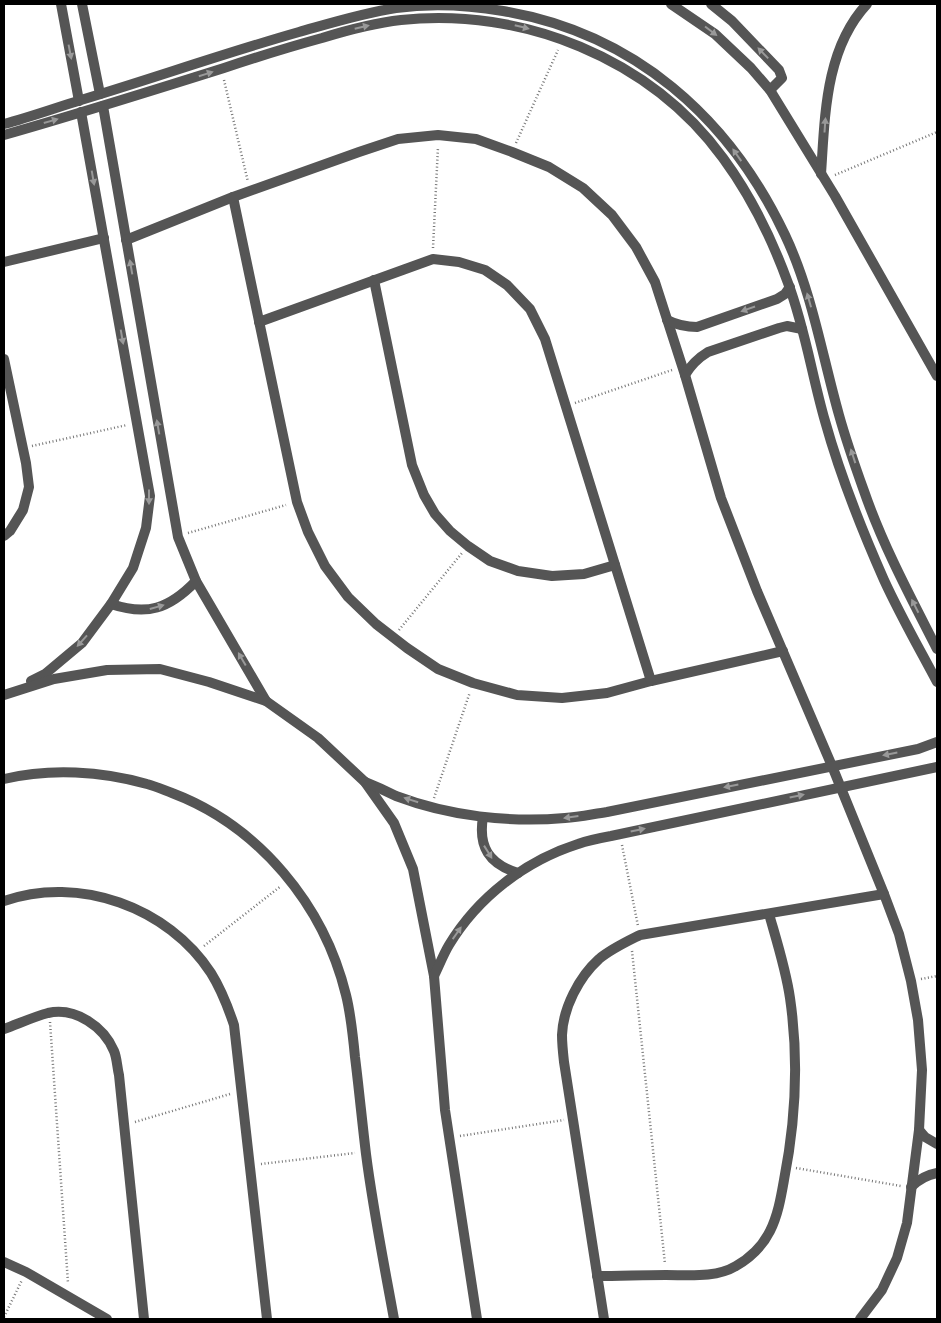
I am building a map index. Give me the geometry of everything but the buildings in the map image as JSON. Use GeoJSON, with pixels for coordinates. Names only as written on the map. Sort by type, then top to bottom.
{"type":"FeatureCollection","features":[{"type":"Feature","properties":{"kind":"street"},"geometry":{"type":"LineString","coordinates":[[61,4],[79,101]]}},
{"type":"Feature","properties":{"kind":"street"},"geometry":{"type":"LineString","coordinates":[[82,4],[100,94]]}},
{"type":"Feature","properties":{"kind":"street"},"geometry":{"type":"LineString","coordinates":[[671,4],[715,34],[751,68],[770,90],[936,372]]}},
{"type":"Feature","properties":{"kind":"street"},"geometry":{"type":"LineString","coordinates":[[711,4],[732,21],[780,70],[782,78],[770,90]]}},
{"type":"Feature","properties":{"kind":"street"},"geometry":{"type":"LineString","coordinates":[[822,176],[831,79],[840,45],[858,14],[867,4]]}},
{"type":"Feature","properties":{"kind":"street"},"geometry":{"type":"LineString","coordinates":[[4,135],[11,125],[100,94],[358,15],[400,8],[442,5],[484,8],[526,15],[558,24],[605,43],[641,64],[675,88],[706,117],[733,149],[762,191],[786,236],[804,284],[839,416],[866,496],[898,574],[937,649]]}},
{"type":"Feature","properties":{"kind":"street"},"geometry":{"type":"LineString","coordinates":[[11,125],[81,112],[271,52],[360,27],[400,20],[441,18],[481,20],[521,27],[563,39],[598,54],[633,74],[666,98],[695,125],[722,156],[749,198],[772,242],[790,287],[824,421],[851,503],[885,582],[937,682]]}},
{"type":"Feature","properties":{"kind":"street"},"geometry":{"type":"LineString","coordinates":[[138,83],[141,94]]}},
{"type":"Feature","properties":{"kind":"street"},"geometry":{"type":"LineString","coordinates":[[103,106],[178,536],[196,581],[266,701]]}},
{"type":"Feature","properties":{"kind":"street"},"geometry":{"type":"LineString","coordinates":[[4,695],[46,674],[82,643],[133,568],[146,528],[150,496],[81,112]]}},
{"type":"Feature","properties":{"kind":"street"},"geometry":{"type":"LineString","coordinates":[[126,240],[251,190],[359,152],[398,139],[438,135],[476,140],[549,167],[583,188],[612,215],[636,247],[654,282],[667,320],[721,498],[884,894],[899,934],[911,981],[918,1020],[922,1070],[919,1130],[907,1223],[897,1258],[882,1290],[860,1319]]}},
{"type":"Feature","properties":{"kind":"street"},"geometry":{"type":"LineString","coordinates":[[233,197],[297,502],[308,532],[325,566],[348,598],[376,624],[438,669],[473,684],[517,695],[562,698],[607,693],[650,681],[783,651]]}},
{"type":"Feature","properties":{"kind":"street"},"geometry":{"type":"LineString","coordinates":[[4,262],[104,238]]}},
{"type":"Feature","properties":{"kind":"street"},"geometry":{"type":"LineString","coordinates":[[259,322],[433,259],[459,262],[485,270],[507,285],[530,310],[545,339],[650,681]]}},
{"type":"Feature","properties":{"kind":"street"},"geometry":{"type":"LineString","coordinates":[[374,280],[412,465],[424,495],[450,531],[490,561],[518,571],[552,576],[584,574],[615,566]]}},
{"type":"Feature","properties":{"kind":"street"},"geometry":{"type":"LineString","coordinates":[[667,320],[687,327],[697,326],[777,299],[790,287]]}},
{"type":"Feature","properties":{"kind":"street"},"geometry":{"type":"LineString","coordinates":[[684,371],[708,352],[787,326],[802,329]]}},
{"type":"Feature","properties":{"kind":"street"},"geometry":{"type":"LineString","coordinates":[[4,358],[8,397],[23,448],[29,487],[23,510],[10,531],[4,536]]}},
{"type":"Feature","properties":{"kind":"street"},"geometry":{"type":"LineString","coordinates":[[110,604],[125,609],[141,610],[156,608],[177,598],[196,581]]}},
{"type":"Feature","properties":{"kind":"street"},"geometry":{"type":"LineString","coordinates":[[4,695],[54,679],[107,670],[160,669],[209,682],[266,701],[318,738],[365,782],[394,824],[414,869],[434,976],[445,1110],[477,1319]]}},
{"type":"Feature","properties":{"kind":"street"},"geometry":{"type":"LineString","coordinates":[[365,782],[397,796],[456,813],[524,820],[566,818],[607,812],[918,749],[937,742]]}},
{"type":"Feature","properties":{"kind":"street"},"geometry":{"type":"LineString","coordinates":[[434,976],[449,946],[468,918],[491,893],[518,872],[547,856],[578,843],[937,768]]}},
{"type":"Feature","properties":{"kind":"street"},"geometry":{"type":"LineString","coordinates":[[4,779],[61,772],[104,775],[147,784],[188,799],[226,821],[260,848],[290,879],[314,915],[334,954],[346,996],[371,1194],[394,1319]]}},
{"type":"Feature","properties":{"kind":"street"},"geometry":{"type":"LineString","coordinates":[[483,817],[481,829],[482,842],[487,853],[495,862],[506,869],[518,872]]}},
{"type":"Feature","properties":{"kind":"street"},"geometry":{"type":"LineString","coordinates":[[4,901],[42,893],[74,892],[105,898],[135,908],[157,920],[177,935],[211,973],[224,998],[234,1025],[266,1319]]}},
{"type":"Feature","properties":{"kind":"street"},"geometry":{"type":"LineString","coordinates":[[604,1319],[564,1062],[562,1034],[568,1006],[580,981],[599,959],[623,943],[635,938],[884,894]]}},
{"type":"Feature","properties":{"kind":"street"},"geometry":{"type":"LineString","coordinates":[[597,1276],[711,1274],[735,1266],[755,1252],[770,1232],[779,1208],[787,1166],[796,1082],[795,1039],[790,997],[781,955],[769,914]]}},
{"type":"Feature","properties":{"kind":"street"},"geometry":{"type":"LineString","coordinates":[[4,1029],[50,1013],[66,1013],[82,1017],[96,1026],[108,1038],[115,1053],[119,1074],[144,1319]]}},
{"type":"Feature","properties":{"kind":"street"},"geometry":{"type":"LineString","coordinates":[[919,1130],[925,1137],[937,1144]]}},
{"type":"Feature","properties":{"kind":"street"},"geometry":{"type":"LineString","coordinates":[[911,1187],[918,1180],[937,1173]]}},
{"type":"Feature","properties":{"kind":"street"},"geometry":{"type":"LineString","coordinates":[[4,1262],[26,1272],[107,1319]]}},
{"type":"Feature","properties":{"kind":"path"},"geometry":{"type":"LineString","coordinates":[[512,152],[563,39]]}},
{"type":"Feature","properties":{"kind":"path"},"geometry":{"type":"LineString","coordinates":[[221,69],[251,190]]}},
{"type":"Feature","properties":{"kind":"path"},"geometry":{"type":"LineString","coordinates":[[822,176],[937,132]]}},
{"type":"Feature","properties":{"kind":"path"},"geometry":{"type":"LineString","coordinates":[[433,259],[438,135]]}},
{"type":"Feature","properties":{"kind":"path"},"geometry":{"type":"LineString","coordinates":[[565,406],[684,371]]}},
{"type":"Feature","properties":{"kind":"path"},"geometry":{"type":"LineString","coordinates":[[23,448],[137,422]]}},
{"type":"Feature","properties":{"kind":"path"},"geometry":{"type":"LineString","coordinates":[[178,536],[297,502]]}},
{"type":"Feature","properties":{"kind":"path"},"geometry":{"type":"LineString","coordinates":[[394,637],[468,546]]}},
{"type":"Feature","properties":{"kind":"path"},"geometry":{"type":"LineString","coordinates":[[430,807],[473,684]]}},
{"type":"Feature","properties":{"kind":"path"},"geometry":{"type":"LineString","coordinates":[[619,834],[635,938],[666,1275]]}},
{"type":"Feature","properties":{"kind":"path"},"geometry":{"type":"LineString","coordinates":[[195,953],[290,879]]}},
{"type":"Feature","properties":{"kind":"path"},"geometry":{"type":"LineString","coordinates":[[911,981],[937,976]]}},
{"type":"Feature","properties":{"kind":"path"},"geometry":{"type":"LineString","coordinates":[[50,1013],[68,1297]]}},
{"type":"Feature","properties":{"kind":"path"},"geometry":{"type":"LineString","coordinates":[[124,1125],[241,1091]]}},
{"type":"Feature","properties":{"kind":"path"},"geometry":{"type":"LineString","coordinates":[[449,1138],[573,1119]]}},
{"type":"Feature","properties":{"kind":"path"},"geometry":{"type":"LineString","coordinates":[[250,1165],[366,1151]]}},
{"type":"Feature","properties":{"kind":"path"},"geometry":{"type":"LineString","coordinates":[[787,1166],[911,1187]]}},
{"type":"Feature","properties":{"kind":"path"},"geometry":{"type":"LineString","coordinates":[[4,1317],[26,1272]]}}]}
